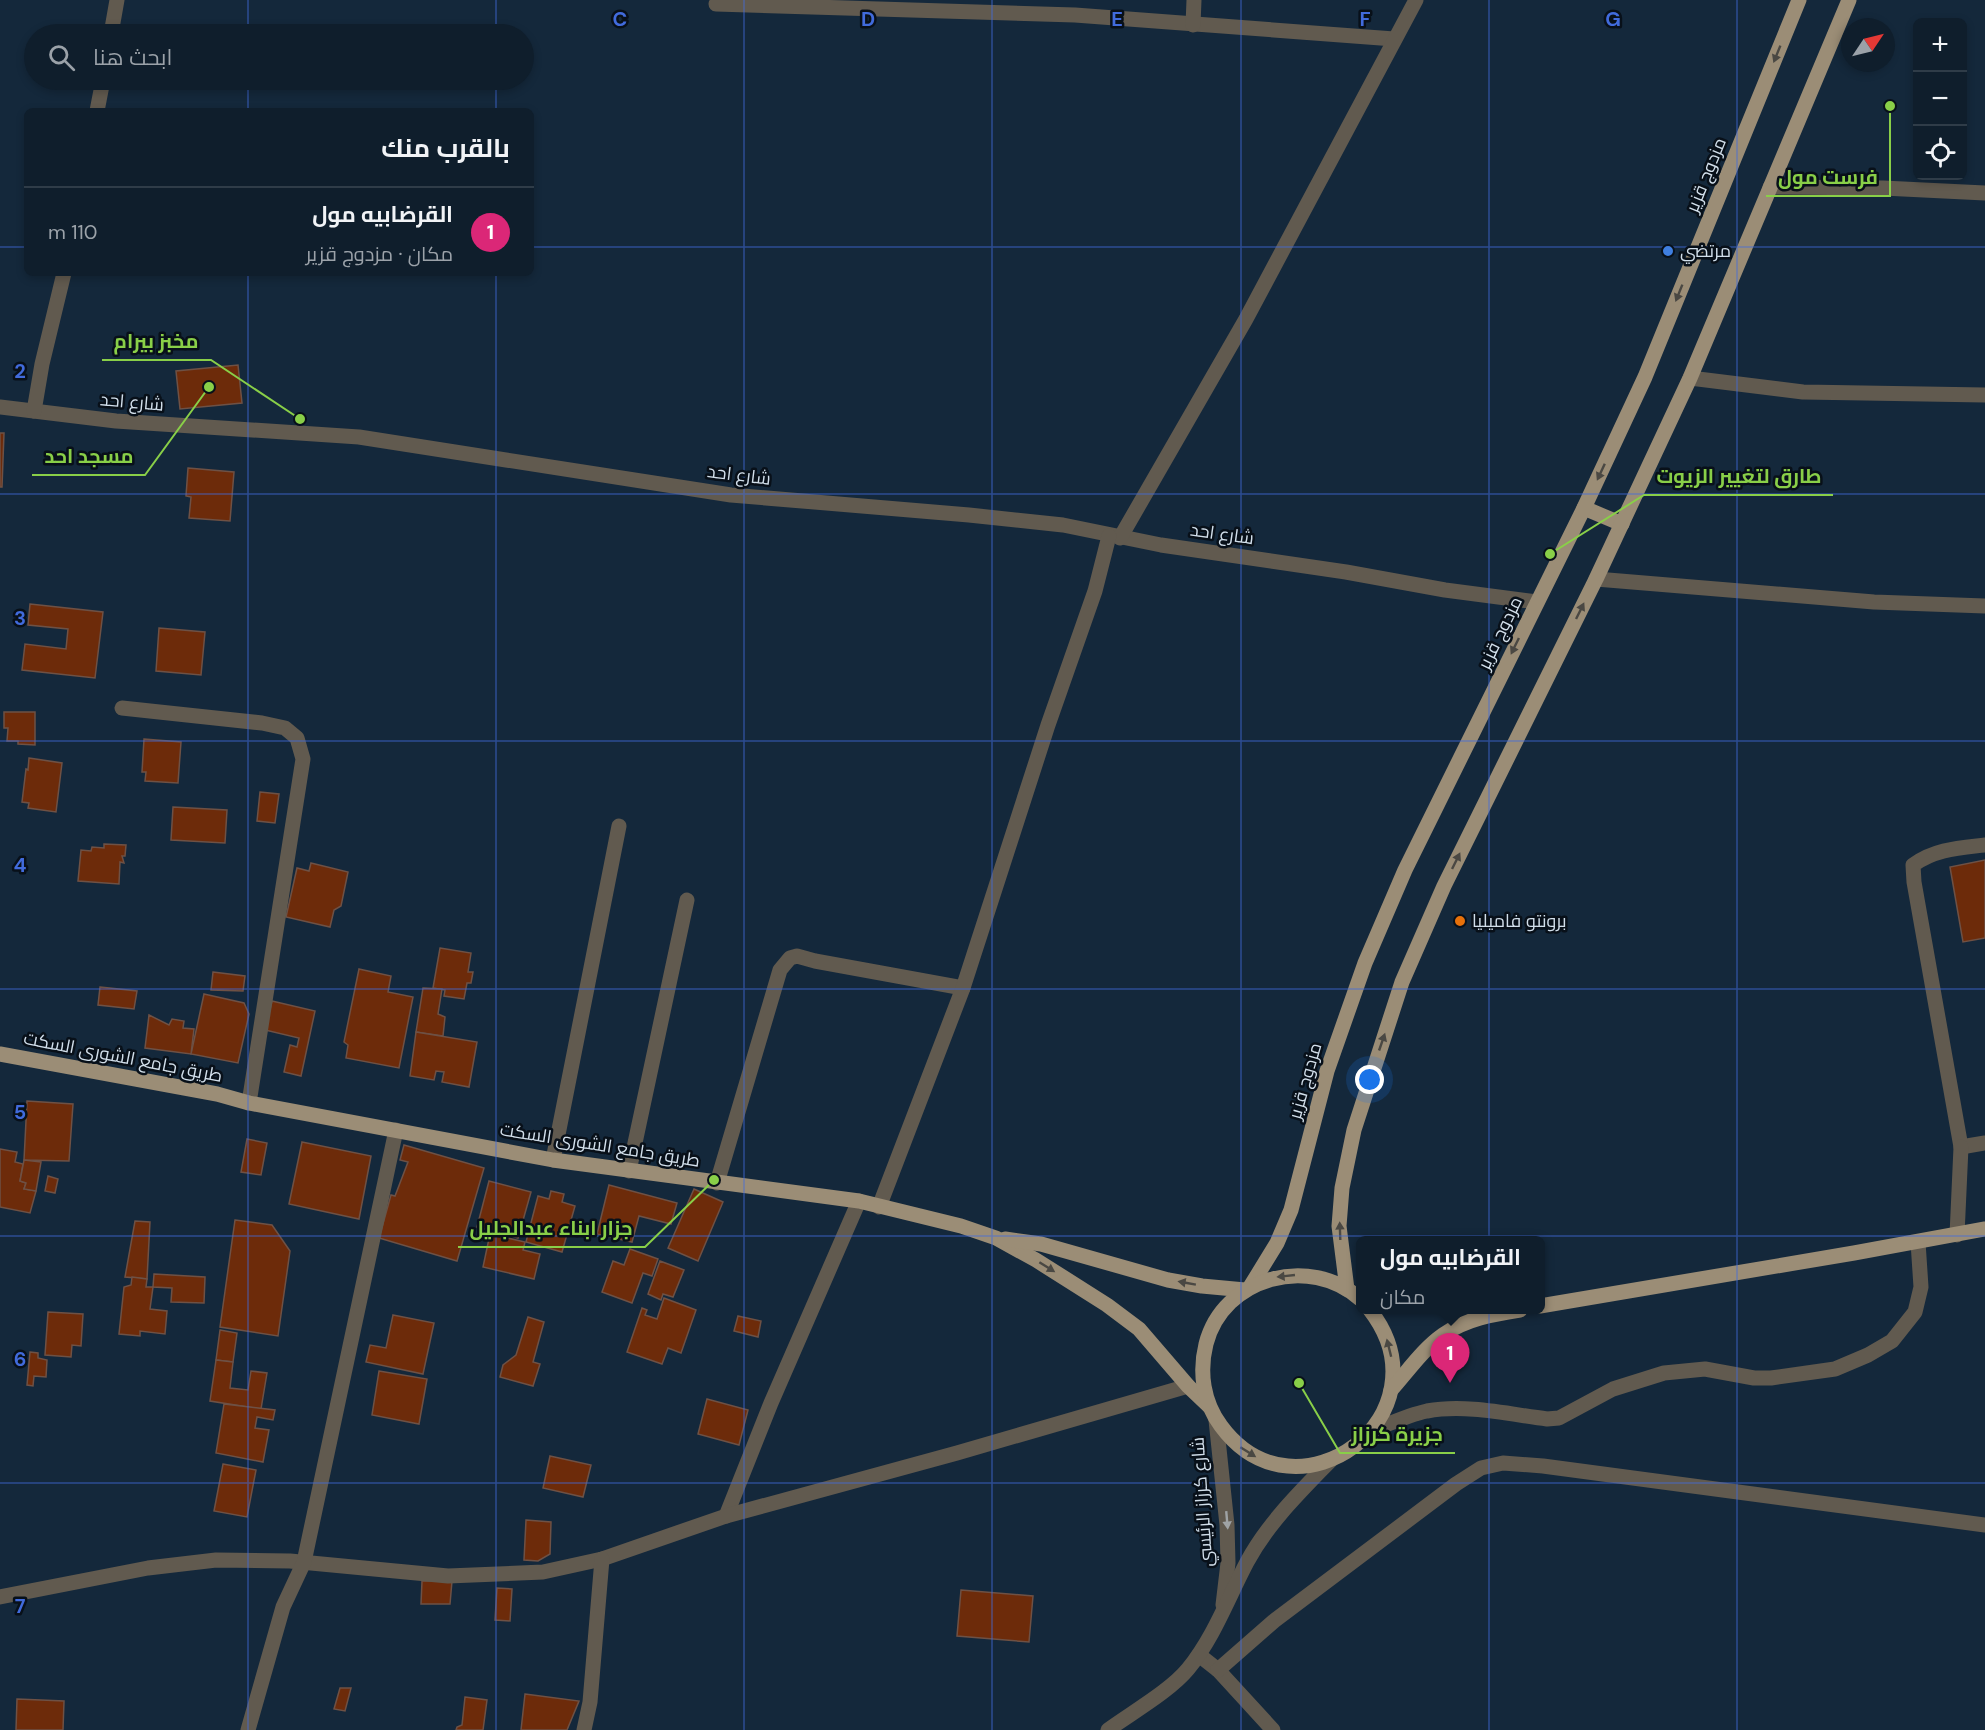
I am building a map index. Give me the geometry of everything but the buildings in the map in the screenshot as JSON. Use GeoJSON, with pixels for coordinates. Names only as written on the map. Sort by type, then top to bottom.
{"type":"FeatureCollection","features":[{"type":"Feature","properties":{"kind":"main road","name":"مزدوج قزير"},"geometry":{"type":"LineString","coordinates":[[1247,1289],[1277,1243],[1291,1210],[1327,1071],[1365,963],[1406,870],[1584,508],[1645,377],[1799,0]]}},
{"type":"Feature","properties":{"kind":"main road"},"geometry":{"type":"LineString","coordinates":[[1356,1295],[1339,1226],[1342,1188],[1354,1130],[1402,981],[1444,886],[1596,579],[1690,378],[1850,0]]}},
{"type":"Feature","properties":{"kind":"main road"},"geometry":{"type":"LineString","coordinates":[[1584,508],[1622,524]]}},
{"type":"Feature","properties":{"kind":"main road","name":"طريق جامع الشورى السكت"},"geometry":{"type":"LineString","coordinates":[[0,1054],[553,1160],[859,1202],[961,1226],[996,1238],[1036,1260],[1107,1305],[1139,1329],[1188,1386],[1209,1406]]}},
{"type":"Feature","properties":{"kind":"main road"},"geometry":{"type":"LineString","coordinates":[[1545,1305],[1985,1229]]}},
{"type":"Feature","properties":{"kind":"main road"},"geometry":{"type":"LineString","coordinates":[[996,1238],[1041,1244],[1168,1280],[1202,1286],[1247,1289]]}},
{"type":"Feature","properties":{"kind":"main road"},"geometry":{"type":"LineString","coordinates":[[1356,1295],[1329,1280],[1288,1275],[1268,1279],[1247,1289],[1228,1304],[1215,1322],[1206,1341],[1202,1363],[1203,1385],[1209,1406],[1227,1435],[1241,1448],[1266,1460],[1294,1466],[1312,1465],[1348,1452],[1371,1431],[1385,1408],[1391,1390],[1393,1375],[1389,1346],[1384,1331],[1373,1314]]}},
{"type":"Feature","properties":{"kind":"main road"},"geometry":{"type":"LineString","coordinates":[[1545,1299],[1581,1298]]}},
{"type":"Feature","properties":{"kind":"main road"},"geometry":{"type":"LineString","coordinates":[[1391,1390],[1433,1343],[1445,1333],[1486,1316],[1497,1314]]}},
{"type":"Feature","properties":{"kind":"street"},"geometry":{"type":"LineString","coordinates":[[113,24],[117,0]]}},
{"type":"Feature","properties":{"kind":"street"},"geometry":{"type":"LineString","coordinates":[[1193,25],[1194,0]]}},
{"type":"Feature","properties":{"kind":"street"},"geometry":{"type":"LineString","coordinates":[[879,1207],[963,988],[1048,725],[1114,537],[1246,318],[1416,0]]}},
{"type":"Feature","properties":{"kind":"street"},"geometry":{"type":"LineString","coordinates":[[716,4],[1075,15],[1394,39]]}},
{"type":"Feature","properties":{"kind":"street"},"geometry":{"type":"LineString","coordinates":[[98,108],[101,90]]}},
{"type":"Feature","properties":{"kind":"street"},"geometry":{"type":"LineString","coordinates":[[1770,187],[1883,188],[1985,193]]}},
{"type":"Feature","properties":{"kind":"street"},"geometry":{"type":"LineString","coordinates":[[34,411],[42,364],[63,276]]}},
{"type":"Feature","properties":{"kind":"street"},"geometry":{"type":"LineString","coordinates":[[1690,378],[1803,392],[1985,395]]}},
{"type":"Feature","properties":{"kind":"street","name":"شارع احد"},"geometry":{"type":"LineString","coordinates":[[0,407],[116,421],[359,436],[731,495],[1054,524],[1114,537],[1537,602]]}},
{"type":"Feature","properties":{"kind":"street"},"geometry":{"type":"LineString","coordinates":[[1596,579],[1874,602],[1985,606]]}},
{"type":"Feature","properties":{"kind":"street"},"geometry":{"type":"LineString","coordinates":[[122,708],[262,723],[285,728],[297,738],[303,759],[249,1103]]}},
{"type":"Feature","properties":{"kind":"street"},"geometry":{"type":"LineString","coordinates":[[553,1160],[619,826]]}},
{"type":"Feature","properties":{"kind":"street"},"geometry":{"type":"LineString","coordinates":[[1957,1235],[1961,1147],[1913,866],[1924,857],[1944,849],[1985,845]]}},
{"type":"Feature","properties":{"kind":"street"},"geometry":{"type":"LineString","coordinates":[[629,1171],[687,900]]}},
{"type":"Feature","properties":{"kind":"street"},"geometry":{"type":"LineString","coordinates":[[717,1184],[780,970],[789,958],[797,956],[963,988]]}},
{"type":"Feature","properties":{"kind":"street"},"geometry":{"type":"LineString","coordinates":[[248,1730],[283,1607],[304,1562],[396,1130]]}},
{"type":"Feature","properties":{"kind":"street"},"geometry":{"type":"LineString","coordinates":[[1961,1147],[1985,1143]]}},
{"type":"Feature","properties":{"kind":"street"},"geometry":{"type":"LineString","coordinates":[[726,1516],[775,1393],[859,1202]]}},
{"type":"Feature","properties":{"kind":"street"},"geometry":{"type":"LineString","coordinates":[[1371,1431],[1418,1413],[1445,1409],[1465,1409],[1547,1419],[1559,1418],[1612,1389],[1664,1373],[1705,1369],[1754,1378],[1771,1378],[1835,1369],[1868,1355],[1892,1341],[1915,1312],[1921,1287],[1918,1242]]}},
{"type":"Feature","properties":{"kind":"street"},"geometry":{"type":"LineString","coordinates":[[0,1597],[148,1568],[216,1560],[304,1562],[448,1576],[543,1572],[602,1559],[726,1516],[957,1453],[1188,1386]]}},
{"type":"Feature","properties":{"kind":"street","name":"شارع كرزاز الرئيسي"},"geometry":{"type":"LineString","coordinates":[[1216,1420],[1227,1525],[1228,1563],[1221,1617]]}},
{"type":"Feature","properties":{"kind":"street","name":"شارع كرزاز الرئيسي"},"geometry":{"type":"LineString","coordinates":[[1108,1730],[1186,1672],[1199,1655],[1221,1617],[1247,1562],[1264,1534],[1288,1504],[1330,1460]]}},
{"type":"Feature","properties":{"kind":"street"},"geometry":{"type":"LineString","coordinates":[[1218,1670],[1274,1621],[1456,1484],[1481,1468],[1503,1463],[1543,1466],[1985,1525]]}},
{"type":"Feature","properties":{"kind":"street"},"geometry":{"type":"LineString","coordinates":[[584,1730],[590,1702],[602,1559]]}},
{"type":"Feature","properties":{"kind":"street"},"geometry":{"type":"LineString","coordinates":[[1199,1655],[1218,1670],[1274,1730]]}},
{"type":"Feature","properties":{"kind":"place","name":"فرست مول"},"geometry":{"type":"Point","coordinates":[1890,106]}},
{"type":"Feature","properties":{"kind":"place","name":"مرتضي"},"geometry":{"type":"Point","coordinates":[1668,251]}},
{"type":"Feature","properties":{"kind":"place","name":"مسجد احد"},"geometry":{"type":"Point","coordinates":[209,387]}},
{"type":"Feature","properties":{"kind":"place","name":"مخبز بيرام"},"geometry":{"type":"Point","coordinates":[300,419]}},
{"type":"Feature","properties":{"kind":"place","name":"طارق لتغيير الزيوت"},"geometry":{"type":"Point","coordinates":[1550,554]}},
{"type":"Feature","properties":{"kind":"place","name":"برونتو فاميليا"},"geometry":{"type":"Point","coordinates":[1460,921]}},
{"type":"Feature","properties":{"kind":"place","name":"جزار ابناء عبدالجليل"},"geometry":{"type":"Point","coordinates":[714,1180]}},
{"type":"Feature","properties":{"kind":"place","name":"جزيرة كرزاز"},"geometry":{"type":"Point","coordinates":[1299,1383]}},
{"type":"Feature","properties":{"kind":"place","name":"القرضابيه مول"},"geometry":{"type":"Point","coordinates":[1450,1383]}}]}
